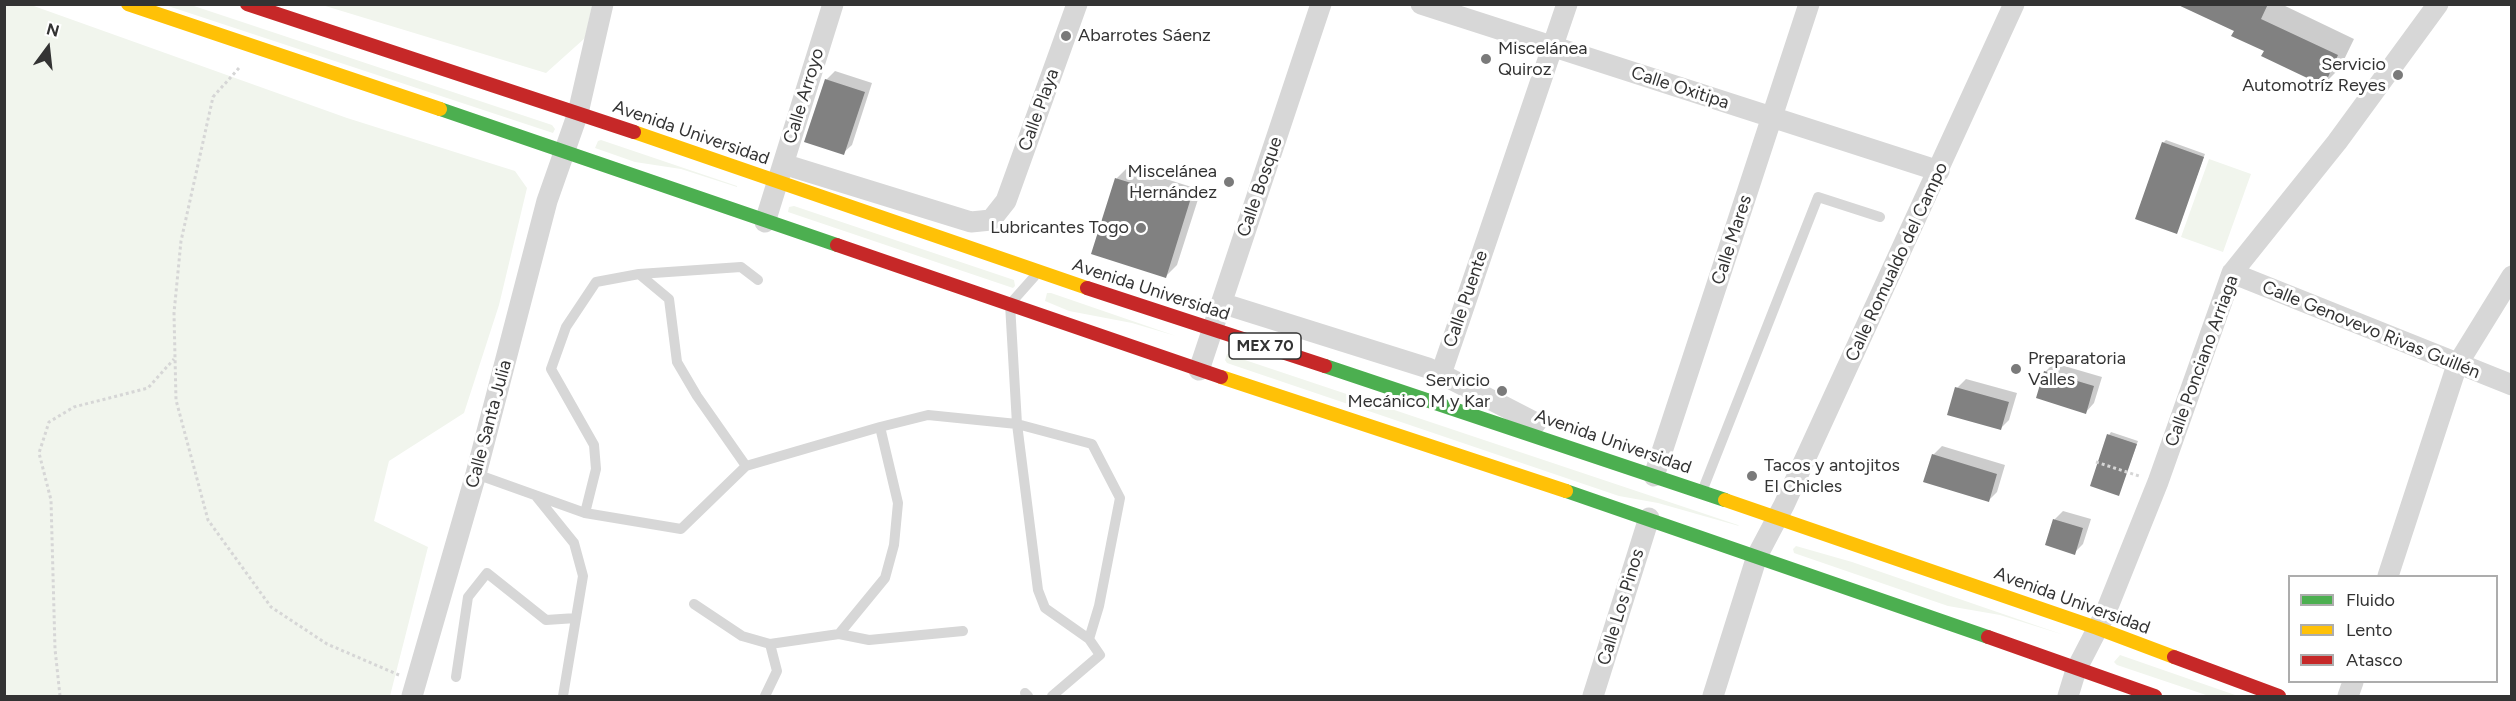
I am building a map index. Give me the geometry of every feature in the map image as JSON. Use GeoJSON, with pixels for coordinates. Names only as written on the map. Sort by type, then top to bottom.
{"type":"FeatureCollection","features":[{"type":"Feature","properties":{"kind":"main road","name":"MEX 70"},"geometry":{"type":"LineString","coordinates":[[128,4],[564,151],[1199,370],[1649,518],[2155,696]]}},
{"type":"Feature","properties":{"kind":"main road","name":"Avenida Universidad"},"geometry":{"type":"LineString","coordinates":[[247,4],[578,113],[781,173],[1039,272],[1655,469]]}},
{"type":"Feature","properties":{"kind":"main road","name":"Avenida Universidad"},"geometry":{"type":"LineString","coordinates":[[2101,621],[2279,696]]}},
{"type":"Feature","properties":{"kind":"street","name":"Calle Santa Julia"},"geometry":{"type":"LineString","coordinates":[[415,690],[476,474],[547,201],[578,113],[603,4]]}},
{"type":"Feature","properties":{"kind":"street","name":"Calle Arroyo"},"geometry":{"type":"LineString","coordinates":[[765,222],[833,4]]}},
{"type":"Feature","properties":{"kind":"street","name":"Calle Playa"},"geometry":{"type":"LineString","coordinates":[[781,173],[971,222],[991,220],[999,213],[1006,201],[1077,4]]}},
{"type":"Feature","properties":{"kind":"street","name":"Calle Bosque"},"geometry":{"type":"LineString","coordinates":[[1199,370],[1321,4]]}},
{"type":"Feature","properties":{"kind":"street","name":"Calle Oxitipa"},"geometry":{"type":"LineString","coordinates":[[1421,4],[1940,171]]}},
{"type":"Feature","properties":{"kind":"street","name":"Calle Puente"},"geometry":{"type":"LineString","coordinates":[[1441,374],[1567,4]]}},
{"type":"Feature","properties":{"kind":"street","name":"Calle Mares"},"geometry":{"type":"LineString","coordinates":[[1655,469],[1809,4]]}},
{"type":"Feature","properties":{"kind":"street","name":"Calle Romualdo del Campo"},"geometry":{"type":"LineString","coordinates":[[1713,696],[1756,556],[1781,511],[1940,171],[2014,4]]}},
{"type":"Feature","properties":{"kind":"street","name":"Calle Ponciano Arriaga"},"geometry":{"type":"LineString","coordinates":[[2068,696],[2076,670],[2101,621],[2158,482],[2232,273],[2337,142],[2438,4]]}},
{"type":"Feature","properties":{"kind":"street","name":"Calle Genovevo Rivas Guillén"},"geometry":{"type":"LineString","coordinates":[[2232,273],[2511,385]]}},
{"type":"Feature","properties":{"kind":"street"},"geometry":{"type":"LineString","coordinates":[[2388,575],[2457,365],[2511,276]]}},
{"type":"Feature","properties":{"kind":"street"},"geometry":{"type":"LineString","coordinates":[[1221,303],[1428,368],[1533,422],[1655,469],[1705,484],[2101,621]]}},
{"type":"Feature","properties":{"kind":"street","name":"Calle Los Pinos"},"geometry":{"type":"LineString","coordinates":[[1593,696],[1649,518]]}},
{"type":"Feature","properties":{"kind":"lane"},"geometry":{"type":"LineString","coordinates":[[1705,484],[1818,197],[1880,218]]}},
{"type":"Feature","properties":{"kind":"lane"},"geometry":{"type":"LineString","coordinates":[[585,513],[596,469],[594,445],[551,369],[566,327],[596,282],[639,274],[741,267],[758,280]]}},
{"type":"Feature","properties":{"kind":"lane"},"geometry":{"type":"LineString","coordinates":[[1039,272],[1010,304],[1017,424],[1038,590],[1045,608],[1089,639],[1100,655],[1052,696]]}},
{"type":"Feature","properties":{"kind":"lane"},"geometry":{"type":"LineString","coordinates":[[639,274],[669,299],[677,362],[697,396],[746,466]]}},
{"type":"Feature","properties":{"kind":"lane"},"geometry":{"type":"LineString","coordinates":[[476,474],[585,513],[681,529],[746,466],[880,426],[928,415],[1017,424],[1092,444],[1120,498],[1099,606],[1089,639]]}},
{"type":"Feature","properties":{"kind":"lane"},"geometry":{"type":"LineString","coordinates":[[838,634],[885,578],[894,545],[898,503],[880,426]]}},
{"type":"Feature","properties":{"kind":"lane"},"geometry":{"type":"LineString","coordinates":[[535,496],[574,543],[583,576],[563,696]]}},
{"type":"Feature","properties":{"kind":"lane"},"geometry":{"type":"LineString","coordinates":[[456,677],[468,597],[487,573],[546,620],[576,618]]}},
{"type":"Feature","properties":{"kind":"lane"},"geometry":{"type":"LineString","coordinates":[[694,604],[742,636],[770,644],[838,634],[869,640],[963,631]]}},
{"type":"Feature","properties":{"kind":"lane"},"geometry":{"type":"LineString","coordinates":[[765,696],[777,671],[770,644]]}},
{"type":"Feature","properties":{"kind":"path"},"geometry":{"type":"LineString","coordinates":[[256,48],[213,97],[181,241],[174,313],[176,400],[208,520],[271,607],[327,644],[415,690]]}},
{"type":"Feature","properties":{"kind":"path"},"geometry":{"type":"LineString","coordinates":[[60,696],[55,649],[51,500],[39,453],[49,422],[74,406],[148,388],[175,357]]}},
{"type":"Feature","properties":{"kind":"path"},"geometry":{"type":"LineString","coordinates":[[2096,462],[2158,482]]}},
{"type":"Feature","properties":{"kind":"shaded area"},"geometry":{"type":"Polygon","coordinates":[[[4,5],[31,5],[347,118],[515,171],[527,188],[499,305],[464,413],[389,461],[374,521],[428,547],[390,696],[5,696],[4,5]]]}},
{"type":"Feature","properties":{"kind":"shaded area"},"geometry":{"type":"Polygon","coordinates":[[[165,5],[191,5],[552,125],[555,129],[553,133],[165,5]]]}},
{"type":"Feature","properties":{"kind":"shaded area"},"geometry":{"type":"Polygon","coordinates":[[[322,5],[592,5],[585,38],[546,73],[322,5]]]}},
{"type":"Feature","properties":{"kind":"shaded area"},"geometry":{"type":"Polygon","coordinates":[[[601,140],[737,187],[681,169],[635,162],[595,148],[601,140]]]}},
{"type":"Feature","properties":{"kind":"shaded area"},"geometry":{"type":"Polygon","coordinates":[[[2209,159],[2251,174],[2223,252],[2181,237],[2209,159]]]}},
{"type":"Feature","properties":{"kind":"shaded area"},"geometry":{"type":"Polygon","coordinates":[[[794,206],[1014,280],[1015,286],[1013,288],[788,212],[789,207],[794,206]]]}},
{"type":"Feature","properties":{"kind":"shaded area"},"geometry":{"type":"Polygon","coordinates":[[[1047,293],[1176,336],[1132,323],[1069,311],[1045,301],[1047,293]]]}},
{"type":"Feature","properties":{"kind":"shaded area"},"geometry":{"type":"Polygon","coordinates":[[[1227,354],[1739,526],[1658,503],[1619,496],[1227,363],[1225,360],[1227,354]]]}},
{"type":"Feature","properties":{"kind":"shaded area"},"geometry":{"type":"Polygon","coordinates":[[[1796,546],[1852,562],[2064,635],[2000,615],[1948,606],[1794,553],[1793,549],[1796,546]]]}},
{"type":"Feature","properties":{"kind":"shaded area"},"geometry":{"type":"Polygon","coordinates":[[[2120,655],[2238,696],[2209,696],[2117,665],[2114,662],[2120,655]]]}},
{"type":"Feature","properties":{"kind":"building"},"geometry":{"type":"Polygon","coordinates":[[[2176,4],[2268,4],[2261,19],[2338,55],[2324,86],[2261,56],[2264,51],[2231,36],[2234,31],[2176,4]]]}},
{"type":"Feature","properties":{"kind":"building"},"geometry":{"type":"Polygon","coordinates":[[[825,79],[865,92],[844,155],[804,142],[825,79]]]}},
{"type":"Feature","properties":{"kind":"building"},"geometry":{"type":"Polygon","coordinates":[[[2162,142],[2204,157],[2177,234],[2135,219],[2162,142]]]}},
{"type":"Feature","properties":{"kind":"building","name":"Lubricantes Togo"},"geometry":{"type":"Polygon","coordinates":[[[1115,178],[1190,201],[1166,278],[1091,254],[1115,178]]]}},
{"type":"Feature","properties":{"kind":"building"},"geometry":{"type":"Polygon","coordinates":[[[2044,371],[2094,386],[2086,414],[2036,398],[2044,371]]]}},
{"type":"Feature","properties":{"kind":"building"},"geometry":{"type":"Polygon","coordinates":[[[1955,387],[2009,402],[2001,430],[1947,415],[1955,387]]]}},
{"type":"Feature","properties":{"kind":"building"},"geometry":{"type":"Polygon","coordinates":[[[2107,434],[2137,444],[2119,496],[2090,486],[2107,434]]]}},
{"type":"Feature","properties":{"kind":"building"},"geometry":{"type":"Polygon","coordinates":[[[1932,454],[1997,474],[1989,502],[1923,482],[1932,454]]]}},
{"type":"Feature","properties":{"kind":"building"},"geometry":{"type":"Polygon","coordinates":[[[2053,519],[2083,528],[2075,555],[2045,545],[2053,519]]]}},
{"type":"Feature","properties":{"kind":"traffic: fast"},"geometry":{"type":"LineString","coordinates":[[440,109],[837,245]]}},
{"type":"Feature","properties":{"kind":"traffic: fast"},"geometry":{"type":"LineString","coordinates":[[1325,366],[1725,500]]}},
{"type":"Feature","properties":{"kind":"traffic: fast"},"geometry":{"type":"LineString","coordinates":[[1566,491],[1988,637]]}},
{"type":"Feature","properties":{"kind":"traffic: slow"},"geometry":{"type":"LineString","coordinates":[[128,4],[440,109]]}},
{"type":"Feature","properties":{"kind":"traffic: slow"},"geometry":{"type":"LineString","coordinates":[[634,132],[1087,288]]}},
{"type":"Feature","properties":{"kind":"traffic: slow"},"geometry":{"type":"LineString","coordinates":[[1221,377],[1566,491]]}},
{"type":"Feature","properties":{"kind":"traffic: slow"},"geometry":{"type":"LineString","coordinates":[[1725,500],[2097,628],[2174,657]]}},
{"type":"Feature","properties":{"kind":"traffic: jam"},"geometry":{"type":"LineString","coordinates":[[247,4],[634,132]]}},
{"type":"Feature","properties":{"kind":"traffic: jam"},"geometry":{"type":"LineString","coordinates":[[837,245],[1221,377]]}},
{"type":"Feature","properties":{"kind":"traffic: jam"},"geometry":{"type":"LineString","coordinates":[[1087,288],[1325,366]]}},
{"type":"Feature","properties":{"kind":"traffic: jam"},"geometry":{"type":"LineString","coordinates":[[1988,637],[2155,696]]}},
{"type":"Feature","properties":{"kind":"traffic: jam"},"geometry":{"type":"LineString","coordinates":[[2174,657],[2279,696]]}},
{"type":"Feature","properties":{"kind":"place","name":"Abarrotes Sáenz"},"geometry":{"type":"Point","coordinates":[1066,36]}},
{"type":"Feature","properties":{"kind":"place","name":"Miscelánea Quiroz"},"geometry":{"type":"Point","coordinates":[1486,59]}},
{"type":"Feature","properties":{"kind":"place","name":"Servicio Automotríz Reyes"},"geometry":{"type":"Point","coordinates":[2398,75]}},
{"type":"Feature","properties":{"kind":"place","name":"Miscelánea Hernández"},"geometry":{"type":"Point","coordinates":[1229,182]}},
{"type":"Feature","properties":{"kind":"place","name":"Lubricantes Togo"},"geometry":{"type":"Point","coordinates":[1141,228]}},
{"type":"Feature","properties":{"kind":"place","name":"Preparatoria Valles"},"geometry":{"type":"Point","coordinates":[2016,369]}},
{"type":"Feature","properties":{"kind":"place","name":"Servicio Mecánico M y Kar"},"geometry":{"type":"Point","coordinates":[1502,391]}},
{"type":"Feature","properties":{"kind":"place","name":"Tacos y antojitos El Chicles"},"geometry":{"type":"Point","coordinates":[1752,476]}}]}
